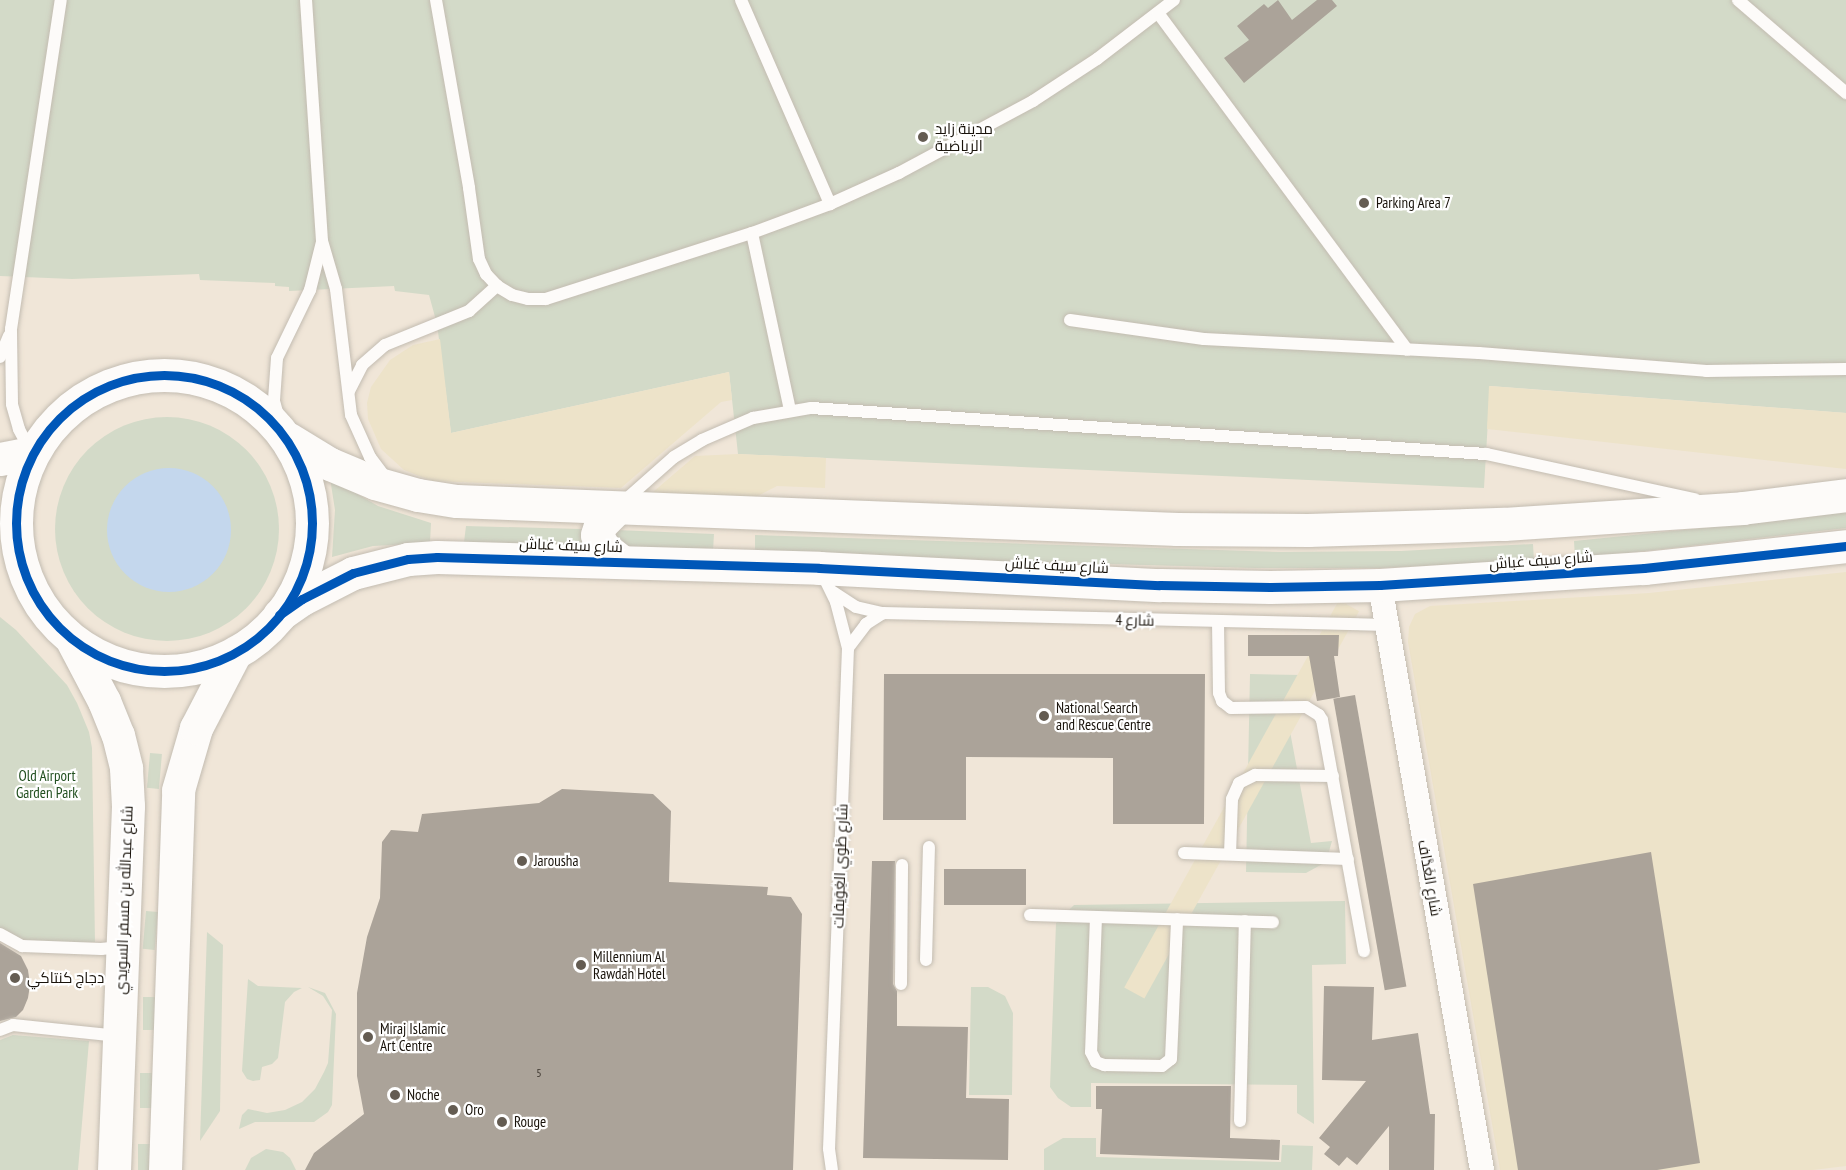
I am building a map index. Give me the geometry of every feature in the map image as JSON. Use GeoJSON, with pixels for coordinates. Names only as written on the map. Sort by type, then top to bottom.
{"type":"FeatureCollection","features":[{"type":"Feature","properties":{"kind":"street"},"geometry":{"type":"LineString","coordinates":[[40,607],[21,561],[17,536],[21,486],[32,453],[46,431],[65,412],[87,396],[137,377],[181,376],[215,383],[240,394],[285,433],[330,464],[400,491],[457,501],[1243,530],[1449,527],[1742,508],[1846,495]]}},
{"type":"Feature","properties":{"kind":"street"},"geometry":{"type":"LineString","coordinates":[[0,577],[40,607],[55,626],[73,642],[116,664],[164,672],[189,670],[235,653],[259,636],[279,615],[294,593],[305,568],[311,542],[312,515],[309,488],[301,463],[285,433]]}},
{"type":"Feature","properties":{"kind":"street"},"geometry":{"type":"LineString","coordinates":[[0,459],[32,453]]}},
{"type":"Feature","properties":{"kind":"street"},"geometry":{"type":"LineString","coordinates":[[617,508],[600,525],[597,536],[603,547],[622,562]]}},
{"type":"Feature","properties":{"kind":"street","name":"شارع سيف غباش"},"geometry":{"type":"LineString","coordinates":[[279,615],[327,585],[362,570],[408,559],[437,556],[622,562],[826,580],[1160,585],[1380,585],[1644,568],[1846,546]]}},
{"type":"Feature","properties":{"kind":"street","name":"شارع الغَدَّاف"},"geometry":{"type":"LineString","coordinates":[[1380,585],[1482,1170]]}},
{"type":"Feature","properties":{"kind":"street","name":"شارع عبدالله بن مسفر السويدي"},"geometry":{"type":"LineString","coordinates":[[73,642],[108,709],[118,735],[126,768],[129,806],[114,1170]]}},
{"type":"Feature","properties":{"kind":"street"},"geometry":{"type":"LineString","coordinates":[[165,1170],[178,790],[196,728],[235,653]]}},
{"type":"Feature","properties":{"kind":"lane"},"geometry":{"type":"LineString","coordinates":[[32,453],[19,429],[12,404],[11,329],[61,0]]}},
{"type":"Feature","properties":{"kind":"lane"},"geometry":{"type":"LineString","coordinates":[[306,0],[322,241],[336,289],[351,415],[370,457],[400,491]]}},
{"type":"Feature","properties":{"kind":"lane"},"geometry":{"type":"LineString","coordinates":[[436,0],[479,259],[486,274],[497,286],[512,295],[528,299],[546,299],[752,233],[830,204],[957,144],[1033,101],[1097,59],[1174,0]]}},
{"type":"Feature","properties":{"kind":"lane"},"geometry":{"type":"LineString","coordinates":[[741,0],[830,204]]}},
{"type":"Feature","properties":{"kind":"lane"},"geometry":{"type":"LineString","coordinates":[[1738,0],[1846,93]]}},
{"type":"Feature","properties":{"kind":"lane"},"geometry":{"type":"LineString","coordinates":[[1158,13],[1407,350]]}},
{"type":"Feature","properties":{"kind":"lane"},"geometry":{"type":"LineString","coordinates":[[752,233],[790,410]]}},
{"type":"Feature","properties":{"kind":"lane"},"geometry":{"type":"LineString","coordinates":[[285,433],[274,400],[277,358],[310,291],[322,241]]}},
{"type":"Feature","properties":{"kind":"lane"},"geometry":{"type":"LineString","coordinates":[[348,392],[362,365],[385,345],[469,311],[497,286]]}},
{"type":"Feature","properties":{"kind":"lane"},"geometry":{"type":"LineString","coordinates":[[1070,320],[1204,339],[1407,350],[1706,371],[1846,369]]}},
{"type":"Feature","properties":{"kind":"lane"},"geometry":{"type":"LineString","coordinates":[[0,357],[11,329]]}},
{"type":"Feature","properties":{"kind":"lane"},"geometry":{"type":"LineString","coordinates":[[617,508],[674,457],[702,440],[753,418],[790,410],[831,408],[1486,454],[1742,508]]}},
{"type":"Feature","properties":{"kind":"lane","name":"شارع 4"},"geometry":{"type":"LineString","coordinates":[[826,580],[856,607],[883,613],[1387,626]]}},
{"type":"Feature","properties":{"kind":"lane","name":"شارع طَوِي الغِوَيفات"},"geometry":{"type":"LineString","coordinates":[[826,580],[848,648],[830,1149],[832,1170]]}},
{"type":"Feature","properties":{"kind":"lane"},"geometry":{"type":"LineString","coordinates":[[848,648],[866,624],[883,613]]}},
{"type":"Feature","properties":{"kind":"lane"},"geometry":{"type":"LineString","coordinates":[[1218,622],[1219,693],[1222,701],[1232,708],[1306,707],[1319,715],[1324,726],[1365,951]]}},
{"type":"Feature","properties":{"kind":"lane"},"geometry":{"type":"LineString","coordinates":[[1230,855],[1233,799],[1239,783],[1255,775],[1333,776]]}},
{"type":"Feature","properties":{"kind":"lane"},"geometry":{"type":"LineString","coordinates":[[926,960],[929,847]]}},
{"type":"Feature","properties":{"kind":"lane"},"geometry":{"type":"LineString","coordinates":[[1184,853],[1348,860]]}},
{"type":"Feature","properties":{"kind":"lane"},"geometry":{"type":"LineString","coordinates":[[901,984],[902,865]]}},
{"type":"Feature","properties":{"kind":"lane"},"geometry":{"type":"LineString","coordinates":[[1030,915],[1273,922]]}},
{"type":"Feature","properties":{"kind":"lane"},"geometry":{"type":"LineString","coordinates":[[1096,916],[1090,1052],[1096,1062],[1104,1065],[1162,1066],[1171,1059],[1177,919]]}},
{"type":"Feature","properties":{"kind":"lane"},"geometry":{"type":"LineString","coordinates":[[1240,1121],[1245,921]]}},
{"type":"Feature","properties":{"kind":"lane"},"geometry":{"type":"LineString","coordinates":[[0,934],[22,946],[101,949],[122,947]]}},
{"type":"Feature","properties":{"kind":"lane"},"geometry":{"type":"LineString","coordinates":[[0,1030],[13,1026],[120,1037]]}},
{"type":"Feature","properties":{"kind":"green space","name":"مدينة زايد الرياضية"},"geometry":{"type":"Polygon","coordinates":[[[0,0],[1846,0],[1846,413],[1490,386],[1484,488],[738,454],[729,372],[451,433],[437,324],[429,295],[395,291],[394,286],[289,291],[289,287],[275,286],[275,283],[200,280],[199,274],[72,279],[0,276],[0,0]]]}},
{"type":"Feature","properties":{"kind":"green space"},"geometry":{"type":"Polygon","coordinates":[[[156,417],[178,417],[210,425],[220,430],[238,442],[254,458],[271,486],[277,507],[279,529],[277,551],[271,572],[254,600],[238,616],[210,633],[178,641],[156,641],[124,633],[114,628],[96,616],[80,600],[63,572],[55,540],[55,518],[63,486],[68,476],[80,458],[96,442],[124,425],[156,417]]]}},
{"type":"Feature","properties":{"kind":"green space"},"geometry":{"type":"Polygon","coordinates":[[[330,478],[378,506],[431,523],[430,543],[373,546],[332,557],[335,510],[330,478]]]}},
{"type":"Feature","properties":{"kind":"green space"},"geometry":{"type":"Polygon","coordinates":[[[1846,511],[1846,528],[1575,559],[1574,541],[1772,521],[1846,511]]]}},
{"type":"Feature","properties":{"kind":"green space"},"geometry":{"type":"Polygon","coordinates":[[[466,526],[581,529],[585,532],[585,541],[582,545],[464,542],[466,526]]]}},
{"type":"Feature","properties":{"kind":"green space"},"geometry":{"type":"Polygon","coordinates":[[[616,530],[714,534],[713,551],[618,548],[609,535],[616,530]]]}},
{"type":"Feature","properties":{"kind":"green space"},"geometry":{"type":"Polygon","coordinates":[[[755,535],[1281,552],[1401,551],[1533,544],[1534,561],[1380,568],[1254,568],[893,558],[755,551],[755,535]]]}},
{"type":"Feature","properties":{"kind":"green space","name":"Old Airport Garden Park"},"geometry":{"type":"Polygon","coordinates":[[[0,617],[16,630],[67,685],[89,732],[92,748],[95,942],[27,944],[0,928],[0,617]]]}},
{"type":"Feature","properties":{"kind":"green space"},"geometry":{"type":"Polygon","coordinates":[[[1250,674],[1302,675],[1305,704],[1285,705],[1311,843],[1332,841],[1326,862],[1306,873],[1246,872],[1250,674]]]}},
{"type":"Feature","properties":{"kind":"green space"},"geometry":{"type":"Polygon","coordinates":[[[150,753],[162,754],[159,789],[147,788],[150,753]]]}},
{"type":"Feature","properties":{"kind":"green space"},"geometry":{"type":"Polygon","coordinates":[[[1345,901],[1346,964],[1312,965],[1314,1124],[1297,1113],[1297,1085],[1091,1083],[1091,1107],[1071,1107],[1058,1098],[1050,1087],[1056,923],[1074,905],[1345,901]]]}},
{"type":"Feature","properties":{"kind":"green space"},"geometry":{"type":"Polygon","coordinates":[[[146,911],[158,912],[155,950],[143,949],[146,911]]]}},
{"type":"Feature","properties":{"kind":"green space"},"geometry":{"type":"Polygon","coordinates":[[[207,932],[223,945],[220,1111],[200,1141],[207,932]]]}},
{"type":"Feature","properties":{"kind":"green space"},"geometry":{"type":"Polygon","coordinates":[[[248,979],[258,986],[302,988],[294,992],[285,1002],[278,1058],[272,1064],[262,1067],[260,1080],[253,1081],[247,1079],[242,1071],[248,979]]]}},
{"type":"Feature","properties":{"kind":"green space"},"geometry":{"type":"Polygon","coordinates":[[[308,987],[325,993],[336,1014],[332,1105],[328,1112],[314,1122],[255,1122],[239,1129],[242,1115],[248,1109],[267,1113],[285,1110],[302,1102],[315,1089],[324,1072],[328,1063],[332,1010],[323,996],[308,987]]]}},
{"type":"Feature","properties":{"kind":"green space"},"geometry":{"type":"Polygon","coordinates":[[[971,987],[988,987],[1005,996],[1013,1013],[1012,1095],[969,1095],[971,987]]]}},
{"type":"Feature","properties":{"kind":"green space"},"geometry":{"type":"Polygon","coordinates":[[[143,997],[155,997],[155,1030],[143,1030],[143,997]]]}},
{"type":"Feature","properties":{"kind":"green space"},"geometry":{"type":"Polygon","coordinates":[[[13,1035],[89,1041],[78,1170],[0,1170],[0,1040],[13,1035]]]}},
{"type":"Feature","properties":{"kind":"green space"},"geometry":{"type":"Polygon","coordinates":[[[140,1073],[152,1073],[152,1108],[140,1108],[140,1073]]]}},
{"type":"Feature","properties":{"kind":"green space"},"geometry":{"type":"Polygon","coordinates":[[[1063,1138],[1096,1138],[1096,1157],[1281,1162],[1282,1145],[1313,1146],[1312,1170],[1044,1170],[1044,1149],[1063,1138]]]}},
{"type":"Feature","properties":{"kind":"green space"},"geometry":{"type":"Polygon","coordinates":[[[138,1144],[150,1144],[150,1170],[138,1170],[138,1144]]]}},
{"type":"Feature","properties":{"kind":"green space"},"geometry":{"type":"Polygon","coordinates":[[[266,1149],[283,1152],[290,1158],[296,1170],[245,1170],[251,1158],[266,1149]]]}},
{"type":"Feature","properties":{"kind":"sand"},"geometry":{"type":"Polygon","coordinates":[[[440,339],[451,433],[729,372],[732,400],[721,402],[621,488],[432,481],[404,470],[381,449],[368,419],[367,403],[371,387],[390,360],[413,345],[440,339]]]}},
{"type":"Feature","properties":{"kind":"sand"},"geometry":{"type":"Polygon","coordinates":[[[1489,386],[1846,413],[1846,469],[1487,429],[1489,386]]]}},
{"type":"Feature","properties":{"kind":"sand"},"geometry":{"type":"Polygon","coordinates":[[[738,454],[826,458],[825,488],[777,486],[756,497],[652,493],[695,456],[738,454]]]}},
{"type":"Feature","properties":{"kind":"sand"},"geometry":{"type":"Polygon","coordinates":[[[1846,572],[1846,1166],[1813,1170],[1500,1170],[1408,642],[1409,627],[1415,614],[1430,606],[1649,593],[1846,572]]]}},
{"type":"Feature","properties":{"kind":"sand"},"geometry":{"type":"Polygon","coordinates":[[[1339,600],[1359,611],[1144,999],[1124,987],[1339,600]]]}},
{"type":"Feature","properties":{"kind":"water"},"geometry":{"type":"Polygon","coordinates":[[[169,468],[193,473],[213,486],[226,506],[231,530],[226,554],[213,574],[193,587],[169,592],[145,587],[125,574],[112,554],[107,530],[112,506],[125,486],[145,473],[169,468]]]}},
{"type":"Feature","properties":{"kind":"building"},"geometry":{"type":"Polygon","coordinates":[[[1278,0],[1292,20],[1317,0],[1332,0],[1337,6],[1244,83],[1224,58],[1249,40],[1237,26],[1264,4],[1268,8],[1278,0]]]}},
{"type":"Feature","properties":{"kind":"building"},"geometry":{"type":"Polygon","coordinates":[[[1248,635],[1339,635],[1338,656],[1334,656],[1340,697],[1317,701],[1309,656],[1248,656],[1248,635]]]}},
{"type":"Feature","properties":{"kind":"building","name":"National Search and Rescue Centre"},"geometry":{"type":"Polygon","coordinates":[[[884,674],[1205,674],[1204,824],[1113,824],[1113,758],[966,757],[966,820],[883,820],[884,674]]]}},
{"type":"Feature","properties":{"kind":"building"},"geometry":{"type":"Polygon","coordinates":[[[1355,695],[1406,987],[1385,990],[1333,699],[1355,695]]]}},
{"type":"Feature","properties":{"kind":"building","name":"Millennium Al Rawdah Hotel"},"geometry":{"type":"Polygon","coordinates":[[[562,789],[653,794],[671,811],[669,882],[768,887],[767,895],[791,897],[802,914],[793,1170],[305,1170],[314,1153],[364,1114],[357,1076],[357,993],[367,937],[380,898],[382,842],[391,830],[418,832],[422,814],[539,803],[562,789]]]}},
{"type":"Feature","properties":{"kind":"building"},"geometry":{"type":"Polygon","coordinates":[[[1651,852],[1700,1163],[1657,1170],[1518,1170],[1473,884],[1651,852]]]}},
{"type":"Feature","properties":{"kind":"building"},"geometry":{"type":"Polygon","coordinates":[[[872,861],[895,861],[893,984],[897,991],[897,1026],[968,1027],[966,1098],[1009,1099],[1008,1160],[863,1158],[872,861]]]}},
{"type":"Feature","properties":{"kind":"building"},"geometry":{"type":"Polygon","coordinates":[[[944,869],[1026,869],[1026,905],[944,905],[944,869]]]}},
{"type":"Feature","properties":{"kind":"building","name":"دجاج كنتاكي"},"geometry":{"type":"Polygon","coordinates":[[[0,943],[21,956],[28,970],[30,985],[23,1010],[16,1017],[0,1021],[0,943]]]}},
{"type":"Feature","properties":{"kind":"building"},"geometry":{"type":"Polygon","coordinates":[[[1324,986],[1374,987],[1372,1040],[1418,1033],[1430,1114],[1435,1114],[1434,1170],[1389,1170],[1389,1126],[1357,1165],[1347,1157],[1339,1166],[1324,1154],[1330,1147],[1319,1138],[1366,1081],[1322,1080],[1324,986]]]}},
{"type":"Feature","properties":{"kind":"building"},"geometry":{"type":"Polygon","coordinates":[[[1096,1086],[1231,1086],[1230,1138],[1280,1140],[1279,1160],[1100,1154],[1102,1109],[1096,1109],[1096,1086]]]}},
{"type":"Feature","properties":{"kind":"cycle path"},"geometry":{"type":"LineString","coordinates":[[149,375],[179,375],[207,381],[234,392],[258,408],[279,429],[295,453],[306,480],[312,508],[312,523],[310,552],[295,593],[279,617],[258,638],[234,654],[207,665],[179,671],[149,671],[121,665],[94,654],[70,638],[49,617],[33,593],[22,566],[16,538],[16,508],[22,480],[33,453],[49,429],[70,408],[94,392],[121,381],[149,375]]}},
{"type":"Feature","properties":{"kind":"cycle path"},"geometry":{"type":"LineString","coordinates":[[279,615],[302,599],[353,573],[408,559],[437,557],[819,568],[1160,585],[1270,587],[1380,585],[1644,568],[1846,546]]}},
{"type":"Feature","properties":{"kind":"place","name":"مدينة زايد الرياضية"},"geometry":{"type":"Point","coordinates":[923,137]}},
{"type":"Feature","properties":{"kind":"place","name":"Parking Area 7"},"geometry":{"type":"Point","coordinates":[1364,203]}},
{"type":"Feature","properties":{"kind":"place","name":"National Search and Rescue Centre"},"geometry":{"type":"Point","coordinates":[1044,716]}},
{"type":"Feature","properties":{"kind":"place","name":"Jarousha"},"geometry":{"type":"Point","coordinates":[522,861]}},
{"type":"Feature","properties":{"kind":"place","name":"Millennium Al Rawdah Hotel"},"geometry":{"type":"Point","coordinates":[581,965]}},
{"type":"Feature","properties":{"kind":"place","name":"دجاج كنتاكي"},"geometry":{"type":"Point","coordinates":[15,978]}},
{"type":"Feature","properties":{"kind":"place","name":"Miraj Islamic Art Centre"},"geometry":{"type":"Point","coordinates":[368,1037]}},
{"type":"Feature","properties":{"kind":"place","name":"Noche"},"geometry":{"type":"Point","coordinates":[395,1095]}},
{"type":"Feature","properties":{"kind":"place","name":"Oro"},"geometry":{"type":"Point","coordinates":[453,1110]}},
{"type":"Feature","properties":{"kind":"place","name":"Rouge"},"geometry":{"type":"Point","coordinates":[502,1122]}}]}
